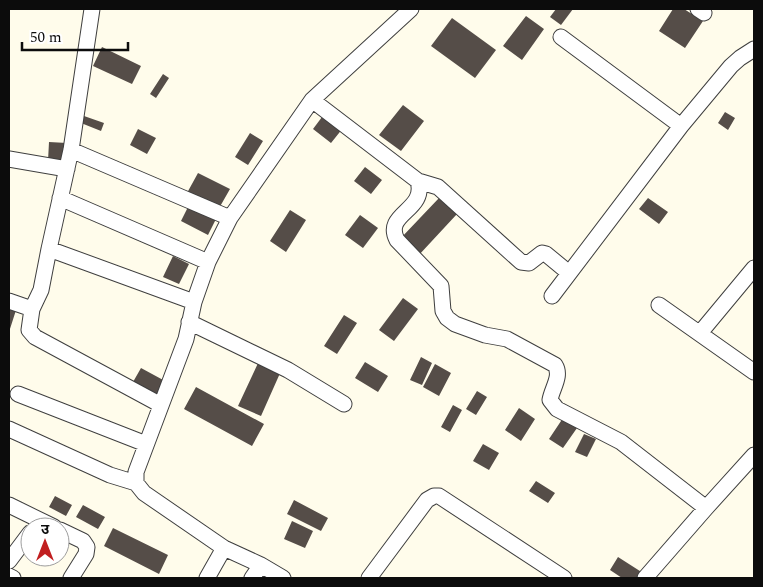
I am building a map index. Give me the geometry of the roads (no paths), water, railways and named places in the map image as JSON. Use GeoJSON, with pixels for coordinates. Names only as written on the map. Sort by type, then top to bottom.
{"type":"FeatureCollection","features":[{"type":"Feature","properties":{"kind":"street"},"geometry":{"type":"LineString","coordinates":[[92,9],[71,150],[48,249],[41,290],[32,309],[29,330],[35,337],[161,404]]}},
{"type":"Feature","properties":{"kind":"street"},"geometry":{"type":"LineString","coordinates":[[136,483],[136,472],[186,339],[194,302],[208,262],[230,218],[312,100],[411,9]]}},
{"type":"Feature","properties":{"kind":"street"},"geometry":{"type":"LineString","coordinates":[[561,37],[681,126]]}},
{"type":"Feature","properties":{"kind":"street"},"geometry":{"type":"LineString","coordinates":[[552,296],[681,126],[731,66],[754,50]]}},
{"type":"Feature","properties":{"kind":"street"},"geometry":{"type":"LineString","coordinates":[[312,100],[418,181],[438,187],[521,262],[529,263],[542,253],[546,254],[569,273]]}},
{"type":"Feature","properties":{"kind":"street"},"geometry":{"type":"LineString","coordinates":[[71,150],[230,218]]}},
{"type":"Feature","properties":{"kind":"street"},"geometry":{"type":"LineString","coordinates":[[9,159],[67,169]]}},
{"type":"Feature","properties":{"kind":"street"},"geometry":{"type":"LineString","coordinates":[[418,181],[420,188],[418,199],[396,221],[394,235],[441,286],[443,311],[447,318],[455,324],[485,335],[507,339],[555,365],[558,373],[551,394],[550,400],[552,404],[621,442],[706,508]]}},
{"type":"Feature","properties":{"kind":"street"},"geometry":{"type":"LineString","coordinates":[[60,198],[208,262]]}},
{"type":"Feature","properties":{"kind":"street"},"geometry":{"type":"LineString","coordinates":[[48,249],[194,302]]}},
{"type":"Feature","properties":{"kind":"street"},"geometry":{"type":"LineString","coordinates":[[700,333],[754,268]]}},
{"type":"Feature","properties":{"kind":"street"},"geometry":{"type":"LineString","coordinates":[[9,301],[32,309]]}},
{"type":"Feature","properties":{"kind":"street"},"geometry":{"type":"LineString","coordinates":[[660,305],[754,372]]}},
{"type":"Feature","properties":{"kind":"street"},"geometry":{"type":"LineString","coordinates":[[189,322],[288,370],[344,404]]}},
{"type":"Feature","properties":{"kind":"street"},"geometry":{"type":"LineString","coordinates":[[18,394],[146,444]]}},
{"type":"Feature","properties":{"kind":"street"},"geometry":{"type":"LineString","coordinates":[[9,429],[110,475],[136,483],[144,493],[224,548],[261,565],[283,578]]}},
{"type":"Feature","properties":{"kind":"street"},"geometry":{"type":"LineString","coordinates":[[645,578],[754,455]]}},
{"type":"Feature","properties":{"kind":"street"},"geometry":{"type":"LineString","coordinates":[[369,578],[427,500],[434,496],[439,496],[564,578]]}},
{"type":"Feature","properties":{"kind":"street"},"geometry":{"type":"LineString","coordinates":[[9,505],[27,517]]}},
{"type":"Feature","properties":{"kind":"street"},"geometry":{"type":"LineString","coordinates":[[70,535],[83,541],[87,547],[86,554],[71,578]]}},
{"type":"Feature","properties":{"kind":"street"},"geometry":{"type":"LineString","coordinates":[[9,561],[20,547]]}},
{"type":"Feature","properties":{"kind":"street"},"geometry":{"type":"LineString","coordinates":[[207,578],[224,548]]}},
{"type":"Feature","properties":{"kind":"street"},"geometry":{"type":"LineString","coordinates":[[252,578],[261,565]]}},
{"type":"Feature","properties":{"kind":"street"},"geometry":{"type":"LineString","coordinates":[[9,576],[13,578]]}}]}
